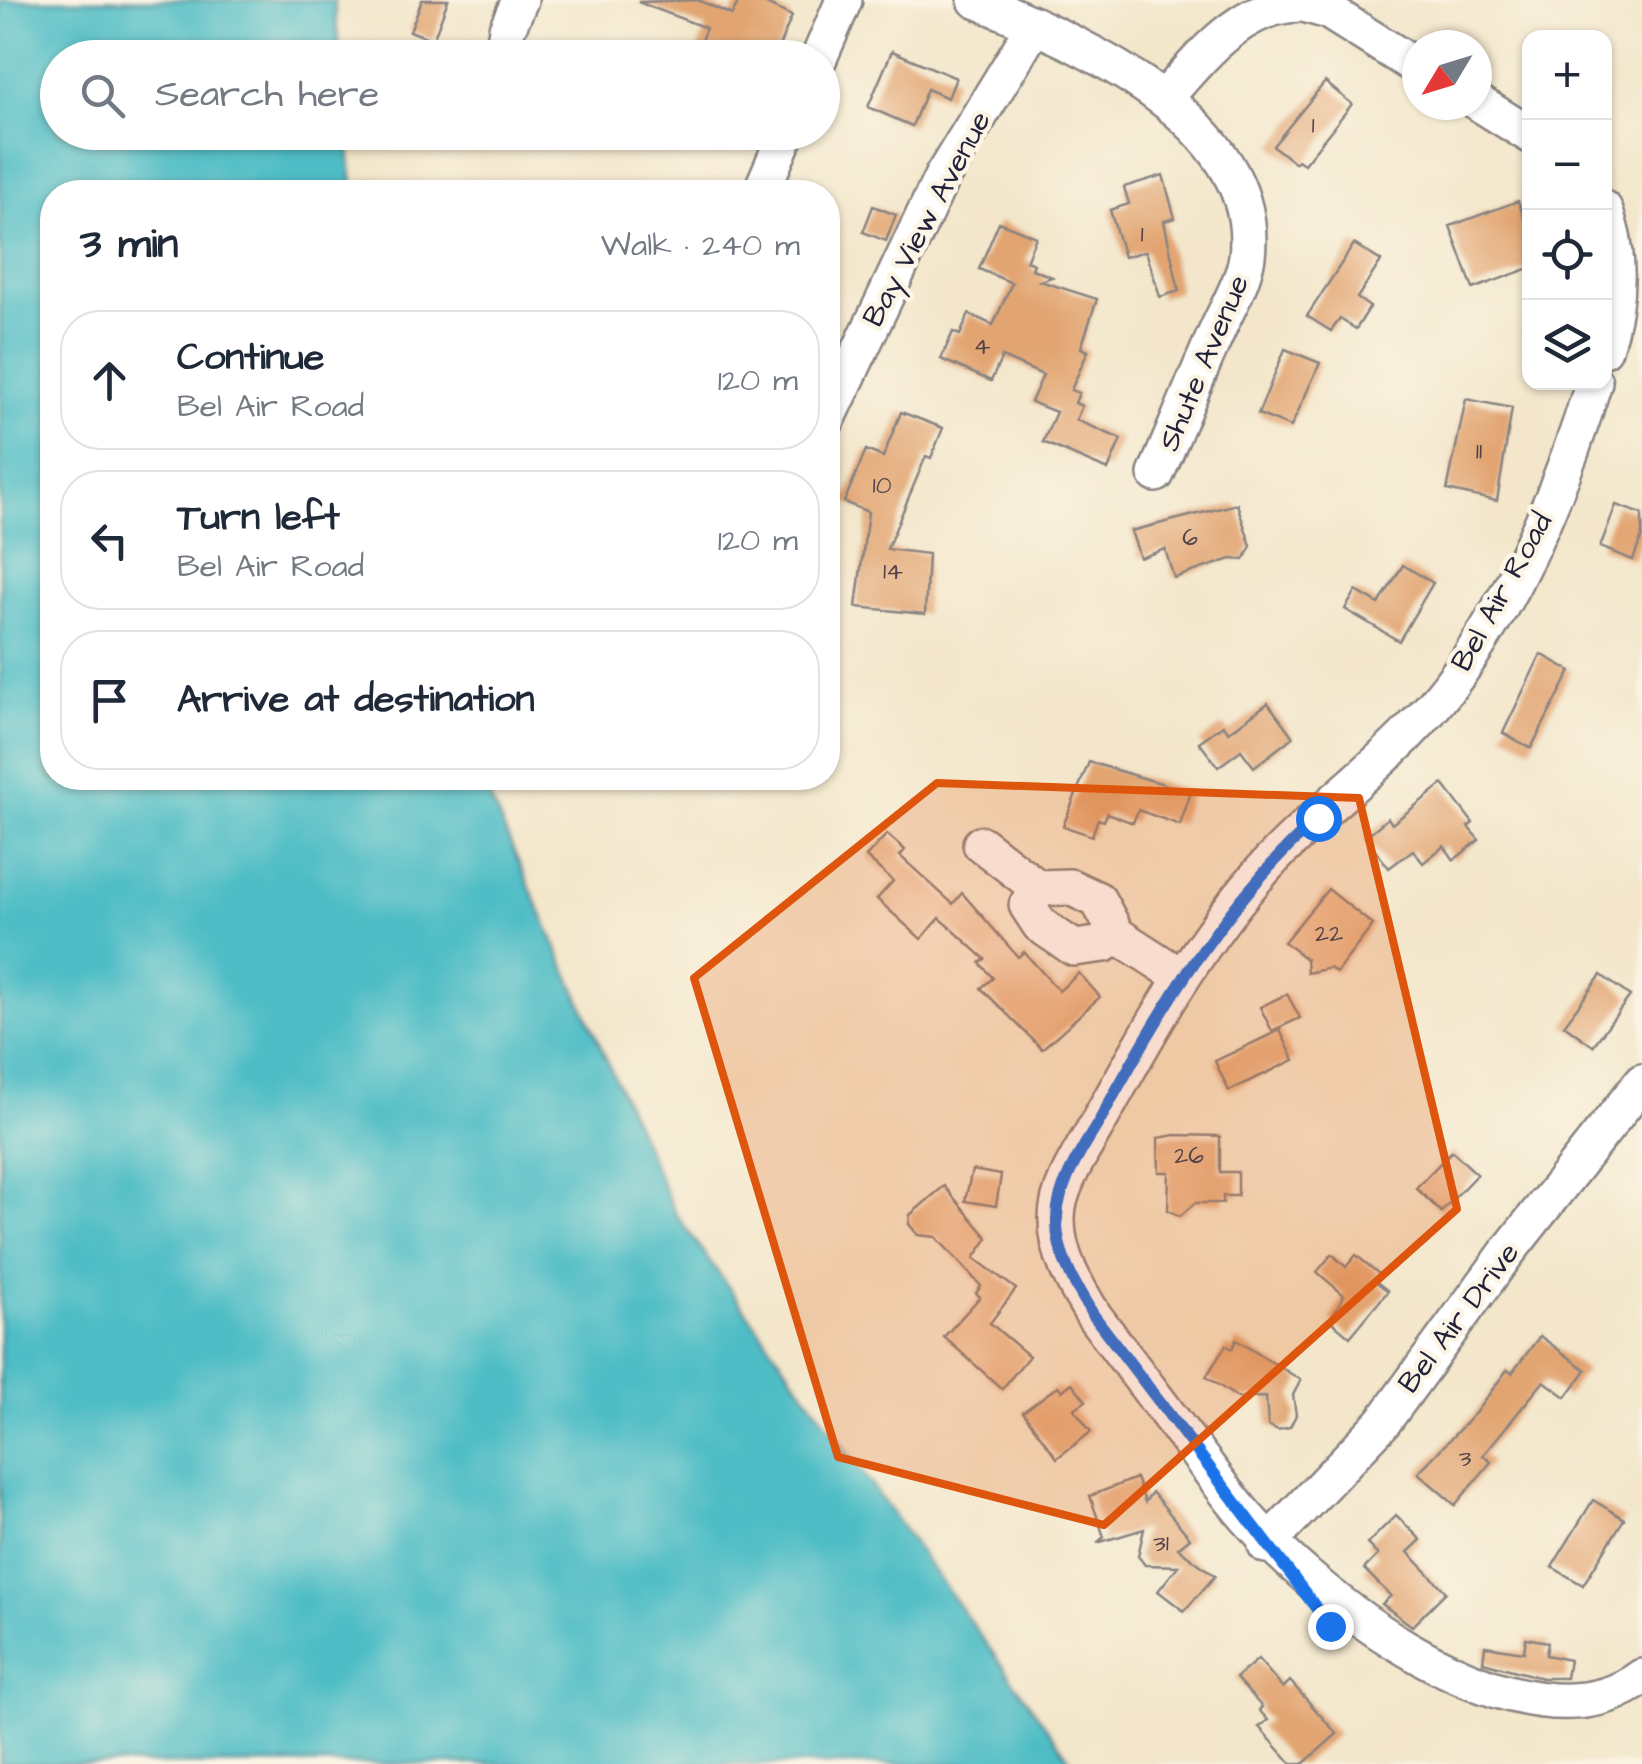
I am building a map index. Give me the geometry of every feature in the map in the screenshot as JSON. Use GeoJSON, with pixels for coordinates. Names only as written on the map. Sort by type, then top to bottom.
{"type":"FeatureCollection","features":[{"type":"Feature","properties":{"kind":"street"},"geometry":{"type":"LineString","coordinates":[[505,40],[520,0]]}},
{"type":"Feature","properties":{"kind":"street"},"geometry":{"type":"LineString","coordinates":[[827,40],[844,0]]}},
{"type":"Feature","properties":{"kind":"street","name":"Shute Avenue"},"geometry":{"type":"LineString","coordinates":[[976,0],[1125,71],[1164,99],[1217,153],[1244,205],[1247,260],[1156,474]]}},
{"type":"Feature","properties":{"kind":"street"},"geometry":{"type":"LineString","coordinates":[[1164,99],[1198,60],[1248,16],[1276,4],[1306,2],[1328,11],[1402,58]]}},
{"type":"Feature","properties":{"kind":"street","name":"Bay View Avenue"},"geometry":{"type":"LineString","coordinates":[[840,393],[942,177],[1035,25]]}},
{"type":"Feature","properties":{"kind":"street"},"geometry":{"type":"LineString","coordinates":[[1492,112],[1522,131]]}},
{"type":"Feature","properties":{"kind":"street"},"geometry":{"type":"LineString","coordinates":[[766,180],[779,150]]}},
{"type":"Feature","properties":{"kind":"street"},"geometry":{"type":"LineString","coordinates":[[1604,210],[1618,270],[1612,325]]}},
{"type":"Feature","properties":{"kind":"street","name":"Bel Air Road"},"geometry":{"type":"LineString","coordinates":[[1352,1651],[1266,1545],[1073,1283],[1056,1218],[1072,1171],[1182,978],[1272,860],[1400,745],[1461,671],[1502,606],[1546,516],[1591,390]]}},
{"type":"Feature","properties":{"kind":"street"},"geometry":{"type":"LineString","coordinates":[[981,844],[1038,888],[1070,887],[1098,900],[1117,935],[1182,978]]}},
{"type":"Feature","properties":{"kind":"street"},"geometry":{"type":"LineString","coordinates":[[1038,888],[1026,905],[1040,925],[1074,948],[1105,944],[1117,935]]}},
{"type":"Feature","properties":{"kind":"street","name":"Bel Air Drive"},"geometry":{"type":"LineString","coordinates":[[1266,1545],[1382,1422],[1642,1082]]}},
{"type":"Feature","properties":{"kind":"street"},"geometry":{"type":"LineString","coordinates":[[1603,1733],[1616,1720],[1642,1678]]}},
{"type":"Feature","properties":{"kind":"highlighted area"},"geometry":{"type":"Polygon","coordinates":[[[937,783],[1359,798],[1457,1209],[1104,1525],[838,1457],[694,978],[937,783]]]}},
{"type":"Feature","properties":{"kind":"water"},"geometry":{"type":"Polygon","coordinates":[[[0,0],[334,0],[338,40],[40,40],[40,150],[349,150],[353,180],[40,180],[40,790],[486,790],[675,1213],[1073,1764],[0,1764],[0,0]]]}},
{"type":"Feature","properties":{"kind":"building"},"geometry":{"type":"Polygon","coordinates":[[[422,0],[448,0],[433,40],[410,31],[422,0]]]}},
{"type":"Feature","properties":{"kind":"building"},"geometry":{"type":"Polygon","coordinates":[[[698,0],[732,15],[739,0],[758,0],[792,16],[782,40],[701,40],[706,28],[638,2],[698,0]]]}},
{"type":"Feature","properties":{"kind":"building"},"geometry":{"type":"Polygon","coordinates":[[[892,51],[956,78],[948,98],[927,89],[912,126],[868,107],[892,51]]]}},
{"type":"Feature","properties":{"kind":"building"},"geometry":{"type":"Polygon","coordinates":[[[1325,82],[1352,104],[1304,164],[1298,160],[1295,163],[1273,146],[1325,82]]]}},
{"type":"Feature","properties":{"kind":"building"},"geometry":{"type":"Polygon","coordinates":[[[1163,175],[1175,218],[1164,221],[1179,291],[1160,297],[1146,251],[1124,257],[1110,210],[1129,204],[1124,187],[1163,175]]]}},
{"type":"Feature","properties":{"kind":"building"},"geometry":{"type":"Polygon","coordinates":[[[1518,201],[1522,212],[1522,271],[1473,289],[1450,226],[1518,201]]]}},
{"type":"Feature","properties":{"kind":"building"},"geometry":{"type":"Polygon","coordinates":[[[873,206],[896,215],[886,241],[863,232],[873,206]]]}},
{"type":"Feature","properties":{"kind":"building"},"geometry":{"type":"Polygon","coordinates":[[[999,222],[1036,237],[1026,261],[1034,264],[1032,269],[1052,277],[1040,281],[1097,299],[1081,348],[1088,351],[1071,390],[1079,393],[1075,403],[1082,406],[1076,420],[1121,439],[1108,470],[1043,442],[1056,412],[1031,402],[1043,375],[1002,357],[991,381],[941,359],[953,332],[960,335],[969,314],[993,325],[1012,283],[979,269],[999,222]]]}},
{"type":"Feature","properties":{"kind":"building"},"geometry":{"type":"Polygon","coordinates":[[[1354,244],[1381,261],[1357,298],[1370,307],[1356,329],[1340,319],[1331,331],[1307,316],[1354,244]]]}},
{"type":"Feature","properties":{"kind":"building"},"geometry":{"type":"Polygon","coordinates":[[[1285,349],[1320,363],[1291,427],[1258,414],[1285,349]]]}},
{"type":"Feature","properties":{"kind":"building"},"geometry":{"type":"Polygon","coordinates":[[[1466,399],[1512,408],[1497,501],[1447,490],[1466,399]]]}},
{"type":"Feature","properties":{"kind":"building"},"geometry":{"type":"Polygon","coordinates":[[[901,412],[943,428],[931,458],[926,456],[887,549],[928,554],[925,614],[856,607],[868,512],[844,502],[866,450],[883,457],[901,412]]]}},
{"type":"Feature","properties":{"kind":"building"},"geometry":{"type":"Polygon","coordinates":[[[1237,504],[1251,546],[1244,560],[1231,559],[1174,578],[1165,549],[1140,558],[1131,531],[1237,504]]]}},
{"type":"Feature","properties":{"kind":"building"},"geometry":{"type":"Polygon","coordinates":[[[1616,505],[1642,514],[1642,536],[1633,560],[1600,547],[1616,505]]]}},
{"type":"Feature","properties":{"kind":"building"},"geometry":{"type":"Polygon","coordinates":[[[1403,565],[1433,583],[1399,641],[1345,609],[1356,591],[1379,604],[1403,565]]]}},
{"type":"Feature","properties":{"kind":"building"},"geometry":{"type":"Polygon","coordinates":[[[1541,654],[1571,671],[1531,748],[1503,733],[1541,654]]]}},
{"type":"Feature","properties":{"kind":"building"},"geometry":{"type":"Polygon","coordinates":[[[1268,703],[1293,737],[1254,767],[1241,750],[1218,767],[1199,742],[1223,725],[1229,732],[1268,703]]]}},
{"type":"Feature","properties":{"kind":"building"},"geometry":{"type":"Polygon","coordinates":[[[1089,762],[1191,792],[1180,825],[1138,810],[1133,823],[1107,813],[1104,821],[1098,819],[1092,836],[1063,826],[1089,762]]]}},
{"type":"Feature","properties":{"kind":"building"},"geometry":{"type":"Polygon","coordinates":[[[1443,784],[1473,823],[1468,827],[1479,840],[1454,860],[1444,846],[1423,863],[1413,850],[1389,868],[1365,837],[1388,818],[1392,824],[1443,784]]]}},
{"type":"Feature","properties":{"kind":"building"},"geometry":{"type":"Polygon","coordinates":[[[887,834],[905,850],[900,856],[953,904],[962,893],[1018,957],[1024,952],[1059,991],[1079,973],[1100,997],[1042,1049],[981,988],[993,978],[980,963],[985,959],[940,918],[921,939],[877,899],[893,881],[866,857],[887,834]]]}},
{"type":"Feature","properties":{"kind":"building"},"geometry":{"type":"Polygon","coordinates":[[[1328,889],[1373,925],[1336,973],[1330,968],[1307,973],[1306,959],[1284,942],[1328,889]]]}},
{"type":"Feature","properties":{"kind":"building"},"geometry":{"type":"Polygon","coordinates":[[[1601,975],[1630,996],[1593,1046],[1564,1025],[1601,975]]]}},
{"type":"Feature","properties":{"kind":"building"},"geometry":{"type":"Polygon","coordinates":[[[1287,994],[1300,1018],[1272,1031],[1260,1007],[1287,994]]]}},
{"type":"Feature","properties":{"kind":"building"},"geometry":{"type":"Polygon","coordinates":[[[1280,1030],[1294,1060],[1229,1091],[1215,1061],[1280,1030]]]}},
{"type":"Feature","properties":{"kind":"building"},"geometry":{"type":"Polygon","coordinates":[[[1220,1136],[1220,1172],[1238,1172],[1238,1196],[1223,1196],[1223,1203],[1195,1203],[1180,1216],[1168,1210],[1169,1172],[1159,1172],[1158,1138],[1220,1136]]]}},
{"type":"Feature","properties":{"kind":"building"},"geometry":{"type":"Polygon","coordinates":[[[1452,1151],[1477,1174],[1441,1212],[1416,1188],[1452,1151]]]}},
{"type":"Feature","properties":{"kind":"building"},"geometry":{"type":"Polygon","coordinates":[[[972,1170],[1001,1175],[996,1206],[965,1201],[972,1170]]]}},
{"type":"Feature","properties":{"kind":"building"},"geometry":{"type":"Polygon","coordinates":[[[944,1186],[988,1238],[974,1258],[1016,1289],[990,1323],[1029,1356],[1002,1389],[944,1337],[980,1297],[976,1293],[981,1286],[936,1237],[918,1235],[909,1224],[910,1215],[944,1186]]]}},
{"type":"Feature","properties":{"kind":"building"},"geometry":{"type":"Polygon","coordinates":[[[1332,1254],[1346,1267],[1356,1255],[1379,1274],[1374,1280],[1388,1291],[1350,1337],[1330,1320],[1344,1295],[1317,1272],[1332,1254]]]}},
{"type":"Feature","properties":{"kind":"building"},"geometry":{"type":"Polygon","coordinates":[[[1540,1336],[1586,1370],[1566,1397],[1544,1381],[1483,1455],[1491,1462],[1455,1505],[1418,1473],[1476,1412],[1507,1370],[1512,1373],[1540,1336]]]}},
{"type":"Feature","properties":{"kind":"building"},"geometry":{"type":"Polygon","coordinates":[[[1236,1340],[1301,1380],[1293,1395],[1296,1415],[1290,1427],[1278,1430],[1268,1425],[1266,1397],[1238,1398],[1206,1377],[1226,1345],[1232,1349],[1236,1340]]]}},
{"type":"Feature","properties":{"kind":"building"},"geometry":{"type":"Polygon","coordinates":[[[1072,1383],[1086,1401],[1074,1409],[1091,1432],[1057,1458],[1023,1412],[1058,1386],[1062,1391],[1072,1383]]]}},
{"type":"Feature","properties":{"kind":"building"},"geometry":{"type":"Polygon","coordinates":[[[1136,1478],[1145,1502],[1152,1492],[1190,1538],[1178,1548],[1215,1576],[1184,1611],[1158,1591],[1178,1566],[1145,1565],[1138,1556],[1144,1529],[1097,1543],[1104,1537],[1090,1496],[1136,1478]]]}},
{"type":"Feature","properties":{"kind":"building"},"geometry":{"type":"Polygon","coordinates":[[[1593,1500],[1624,1519],[1583,1585],[1552,1567],[1593,1500]]]}},
{"type":"Feature","properties":{"kind":"building"},"geometry":{"type":"Polygon","coordinates":[[[1396,1515],[1421,1540],[1408,1552],[1446,1592],[1412,1626],[1382,1604],[1391,1596],[1364,1569],[1378,1555],[1367,1544],[1396,1515]]]}},
{"type":"Feature","properties":{"kind":"building"},"geometry":{"type":"Polygon","coordinates":[[[1526,1638],[1548,1642],[1546,1655],[1569,1660],[1566,1678],[1542,1678],[1483,1662],[1485,1646],[1524,1652],[1526,1638]]]}},
{"type":"Feature","properties":{"kind":"building"},"geometry":{"type":"Polygon","coordinates":[[[1258,1659],[1283,1688],[1290,1681],[1337,1734],[1303,1764],[1292,1764],[1259,1727],[1268,1720],[1259,1710],[1262,1707],[1236,1678],[1258,1659]]]}},
{"type":"Feature","properties":{"kind":"route"},"geometry":{"type":"LineString","coordinates":[[1318,818],[1272,860],[1202,946],[1095,1128],[1072,1171],[1056,1218],[1073,1283],[1094,1316],[1298,1589],[1330,1626]]}}]}
